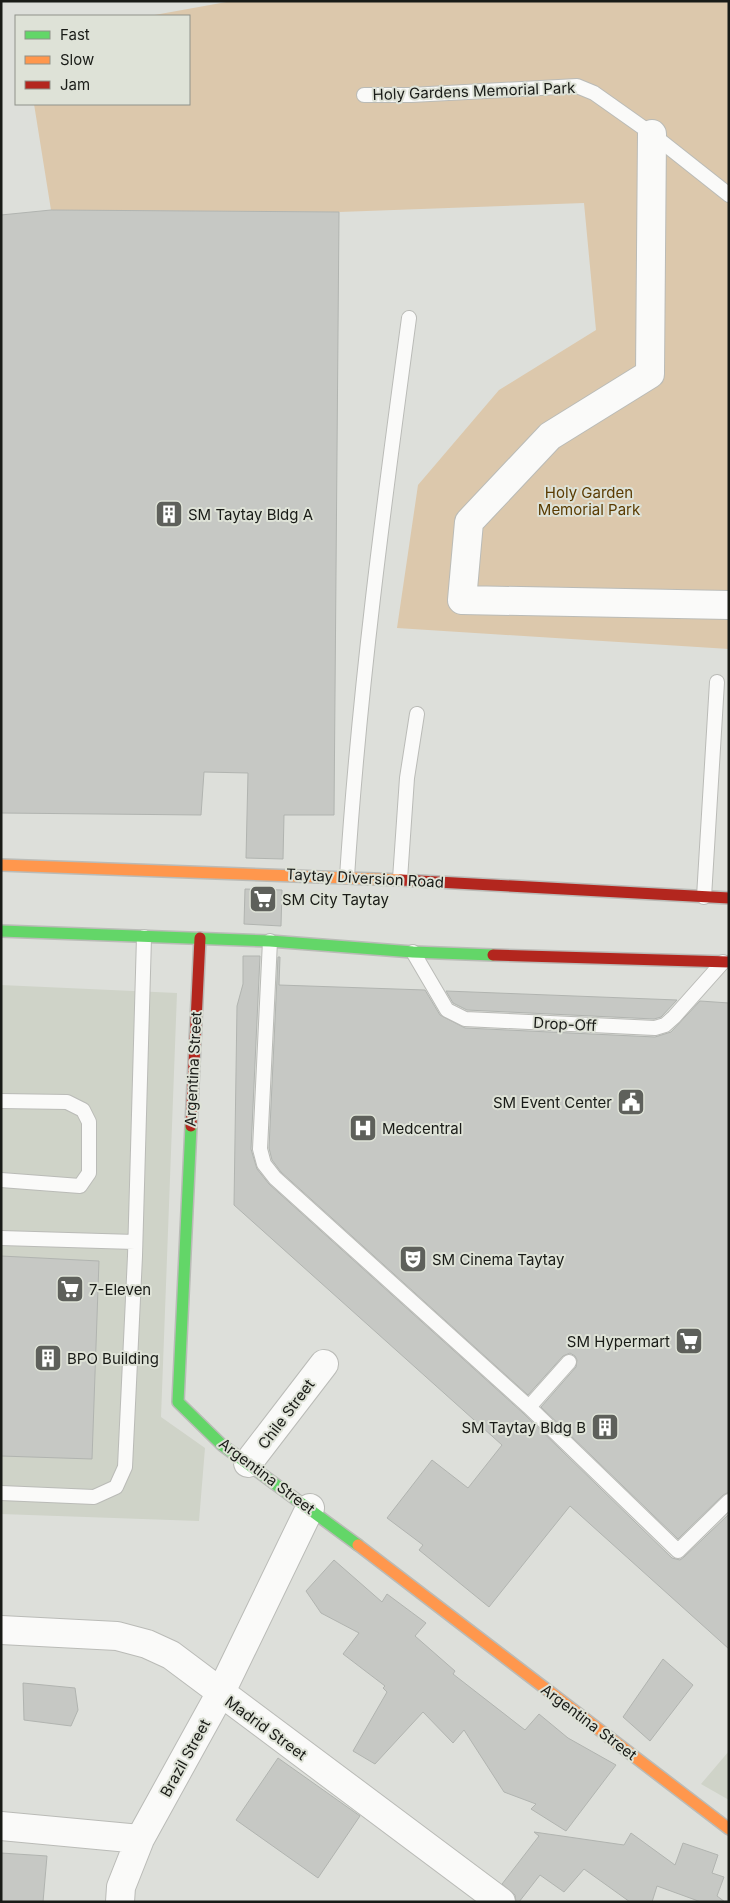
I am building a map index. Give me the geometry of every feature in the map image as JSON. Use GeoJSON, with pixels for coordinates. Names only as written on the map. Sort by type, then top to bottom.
{"type":"FeatureCollection","features":[{"type":"Feature","properties":{"kind":"main road","name":"Taytay Diversion Road"},"geometry":{"type":"LineString","coordinates":[[1,865],[400,879],[729,898]]}},
{"type":"Feature","properties":{"kind":"main road"},"geometry":{"type":"LineString","coordinates":[[1,931],[270,941],[413,952],[726,962]]}},
{"type":"Feature","properties":{"kind":"main road","name":"Argentina Street"},"geometry":{"type":"LineString","coordinates":[[200,938],[178,1402],[190,1418],[248,1464],[310,1508],[729,1829]]}},
{"type":"Feature","properties":{"kind":"street"},"geometry":{"type":"LineString","coordinates":[[652,134],[650,374],[550,436],[468,522],[462,600],[729,606]]}},
{"type":"Feature","properties":{"kind":"street","name":"Chile Street"},"geometry":{"type":"LineString","coordinates":[[248,1464],[324,1364]]}},
{"type":"Feature","properties":{"kind":"street","name":"Brazil Street"},"geometry":{"type":"LineString","coordinates":[[120,1902],[121,1887],[140,1839],[220,1694],[310,1508]]}},
{"type":"Feature","properties":{"kind":"street","name":"Madrid Street"},"geometry":{"type":"LineString","coordinates":[[1,1630],[117,1636],[147,1644],[171,1656],[501,1902]]}},
{"type":"Feature","properties":{"kind":"street"},"geometry":{"type":"LineString","coordinates":[[1,1826],[140,1839]]}},
{"type":"Feature","properties":{"kind":"lane","name":"Holy Gardens Memorial Park"},"geometry":{"type":"LineString","coordinates":[[364,95],[411,95],[577,86],[594,93],[652,134],[729,195]]}},
{"type":"Feature","properties":{"kind":"lane"},"geometry":{"type":"LineString","coordinates":[[347,877],[350,818],[382,522],[409,318]]}},
{"type":"Feature","properties":{"kind":"lane"},"geometry":{"type":"LineString","coordinates":[[704,897],[717,682]]}},
{"type":"Feature","properties":{"kind":"lane"},"geometry":{"type":"LineString","coordinates":[[400,879],[407,778],[417,714]]}},
{"type":"Feature","properties":{"kind":"lane"},"geometry":{"type":"LineString","coordinates":[[1,1493],[94,1497],[116,1487],[125,1467],[135,1242],[144,936]]}},
{"type":"Feature","properties":{"kind":"lane"},"geometry":{"type":"LineString","coordinates":[[270,941],[260,1149],[264,1164],[275,1178],[529,1407],[678,1551],[729,1501]]}},
{"type":"Feature","properties":{"kind":"lane","name":"Drop-Off"},"geometry":{"type":"LineString","coordinates":[[413,952],[447,1010],[460,1017],[655,1028],[665,1025],[726,962]]}},
{"type":"Feature","properties":{"kind":"lane"},"geometry":{"type":"LineString","coordinates":[[1,1101],[68,1102],[84,1110],[89,1122],[89,1173],[80,1186],[1,1180]]}},
{"type":"Feature","properties":{"kind":"lane"},"geometry":{"type":"LineString","coordinates":[[1,1238],[135,1242]]}},
{"type":"Feature","properties":{"kind":"lane"},"geometry":{"type":"LineString","coordinates":[[529,1407],[569,1362]]}},
{"type":"Feature","properties":{"kind":"shaded area"},"geometry":{"type":"Polygon","coordinates":[[[1,985],[177,993],[161,1417],[205,1448],[199,1521],[1,1514],[1,985]]]}},
{"type":"Feature","properties":{"kind":"shaded area"},"geometry":{"type":"Polygon","coordinates":[[[729,1751],[729,1800],[701,1784],[729,1751]]]}},
{"type":"Feature","properties":{"kind":"green space","name":"Holy Garden Memorial Park"},"geometry":{"type":"Polygon","coordinates":[[[232,1],[729,1],[729,649],[397,628],[418,485],[499,390],[596,330],[584,203],[339,212],[51,210],[34,105],[190,105],[190,15],[155,15],[232,1]]]}},
{"type":"Feature","properties":{"kind":"building","name":"SM Taytay Bldg A"},"geometry":{"type":"Polygon","coordinates":[[[51,210],[339,212],[334,815],[284,815],[283,859],[246,858],[248,773],[204,772],[201,815],[1,813],[1,215],[51,210]]]}},
{"type":"Feature","properties":{"kind":"building"},"geometry":{"type":"Polygon","coordinates":[[[245,889],[282,890],[281,926],[244,924],[245,889]]]}},
{"type":"Feature","properties":{"kind":"building"},"geometry":{"type":"Polygon","coordinates":[[[243,956],[260,956],[251,1149],[257,1169],[269,1184],[523,1413],[672,1558],[680,1560],[684,1557],[729,1514],[729,1649],[570,1506],[489,1607],[419,1550],[423,1545],[387,1518],[432,1460],[468,1488],[502,1445],[234,1205],[237,1006],[243,984],[243,956]]]}},
{"type":"Feature","properties":{"kind":"building","name":"SM Taytay Bldg B"},"geometry":{"type":"Polygon","coordinates":[[[278,957],[280,957],[279,985],[425,990],[440,1015],[465,1028],[655,1037],[671,1032],[700,1001],[729,1003],[729,1492],[723,1495],[678,1539],[541,1407],[576,1367],[577,1360],[575,1356],[570,1353],[563,1356],[528,1395],[281,1172],[272,1160],[269,1148],[278,957]]]}},
{"type":"Feature","properties":{"kind":"building"},"geometry":{"type":"Polygon","coordinates":[[[446,991],[677,1000],[661,1017],[654,1019],[467,1010],[453,1003],[446,991]]]}},
{"type":"Feature","properties":{"kind":"building","name":"BPO Building"},"geometry":{"type":"Polygon","coordinates":[[[1,1256],[99,1261],[92,1459],[1,1456],[1,1256]]]}},
{"type":"Feature","properties":{"kind":"building"},"geometry":{"type":"Polygon","coordinates":[[[334,1560],[382,1602],[387,1594],[426,1623],[415,1636],[455,1671],[453,1674],[525,1730],[539,1714],[568,1738],[616,1765],[566,1831],[531,1809],[536,1804],[504,1792],[464,1730],[453,1743],[423,1712],[375,1764],[353,1751],[387,1692],[383,1688],[385,1686],[343,1654],[359,1633],[321,1613],[306,1591],[334,1560]]]}},
{"type":"Feature","properties":{"kind":"building"},"geometry":{"type":"Polygon","coordinates":[[[663,1659],[693,1685],[650,1741],[623,1717],[663,1659]]]}},
{"type":"Feature","properties":{"kind":"building"},"geometry":{"type":"Polygon","coordinates":[[[23,1683],[75,1688],[78,1710],[71,1726],[24,1720],[23,1683]]]}},
{"type":"Feature","properties":{"kind":"building"},"geometry":{"type":"Polygon","coordinates":[[[278,1758],[360,1816],[318,1878],[236,1820],[278,1758]]]}},
{"type":"Feature","properties":{"kind":"building"},"geometry":{"type":"Polygon","coordinates":[[[534,1832],[624,1845],[631,1833],[675,1865],[683,1843],[718,1855],[712,1873],[724,1877],[717,1896],[725,1902],[701,1902],[657,1886],[652,1902],[630,1902],[584,1869],[564,1892],[540,1875],[519,1902],[516,1902],[515,1895],[502,1884],[539,1836],[534,1832]]]}},
{"type":"Feature","properties":{"kind":"building"},"geometry":{"type":"Polygon","coordinates":[[[1,1853],[47,1856],[43,1902],[1,1902],[1,1853]]]}},
{"type":"Feature","properties":{"kind":"traffic: fast"},"geometry":{"type":"LineString","coordinates":[[1,931],[270,941],[413,952],[493,955]]}},
{"type":"Feature","properties":{"kind":"traffic: fast"},"geometry":{"type":"LineString","coordinates":[[191,1126],[178,1402],[222,1445],[358,1545]]}},
{"type":"Feature","properties":{"kind":"traffic: slow"},"geometry":{"type":"LineString","coordinates":[[1,865],[401,880]]}},
{"type":"Feature","properties":{"kind":"traffic: slow"},"geometry":{"type":"LineString","coordinates":[[358,1545],[729,1829]]}},
{"type":"Feature","properties":{"kind":"traffic: jam"},"geometry":{"type":"LineString","coordinates":[[401,880],[729,898]]}},
{"type":"Feature","properties":{"kind":"traffic: jam"},"geometry":{"type":"LineString","coordinates":[[191,1126],[200,938]]}},
{"type":"Feature","properties":{"kind":"traffic: jam"},"geometry":{"type":"LineString","coordinates":[[493,955],[729,962]]}},
{"type":"Feature","properties":{"kind":"place","name":"SM Taytay Bldg A"},"geometry":{"type":"Point","coordinates":[169,514]}},
{"type":"Feature","properties":{"kind":"place","name":"SM City Taytay"},"geometry":{"type":"Point","coordinates":[263,899]}},
{"type":"Feature","properties":{"kind":"place","name":"SM Event Center"},"geometry":{"type":"Point","coordinates":[631,1102]}},
{"type":"Feature","properties":{"kind":"place","name":"Medcentral"},"geometry":{"type":"Point","coordinates":[363,1128]}},
{"type":"Feature","properties":{"kind":"place","name":"SM Cinema Taytay"},"geometry":{"type":"Point","coordinates":[413,1259]}},
{"type":"Feature","properties":{"kind":"place","name":"7-Eleven"},"geometry":{"type":"Point","coordinates":[70,1289]}},
{"type":"Feature","properties":{"kind":"place","name":"SM Hypermart"},"geometry":{"type":"Point","coordinates":[689,1341]}},
{"type":"Feature","properties":{"kind":"place","name":"BPO Building"},"geometry":{"type":"Point","coordinates":[48,1358]}},
{"type":"Feature","properties":{"kind":"place","name":"SM Taytay Bldg B"},"geometry":{"type":"Point","coordinates":[605,1427]}}]}
